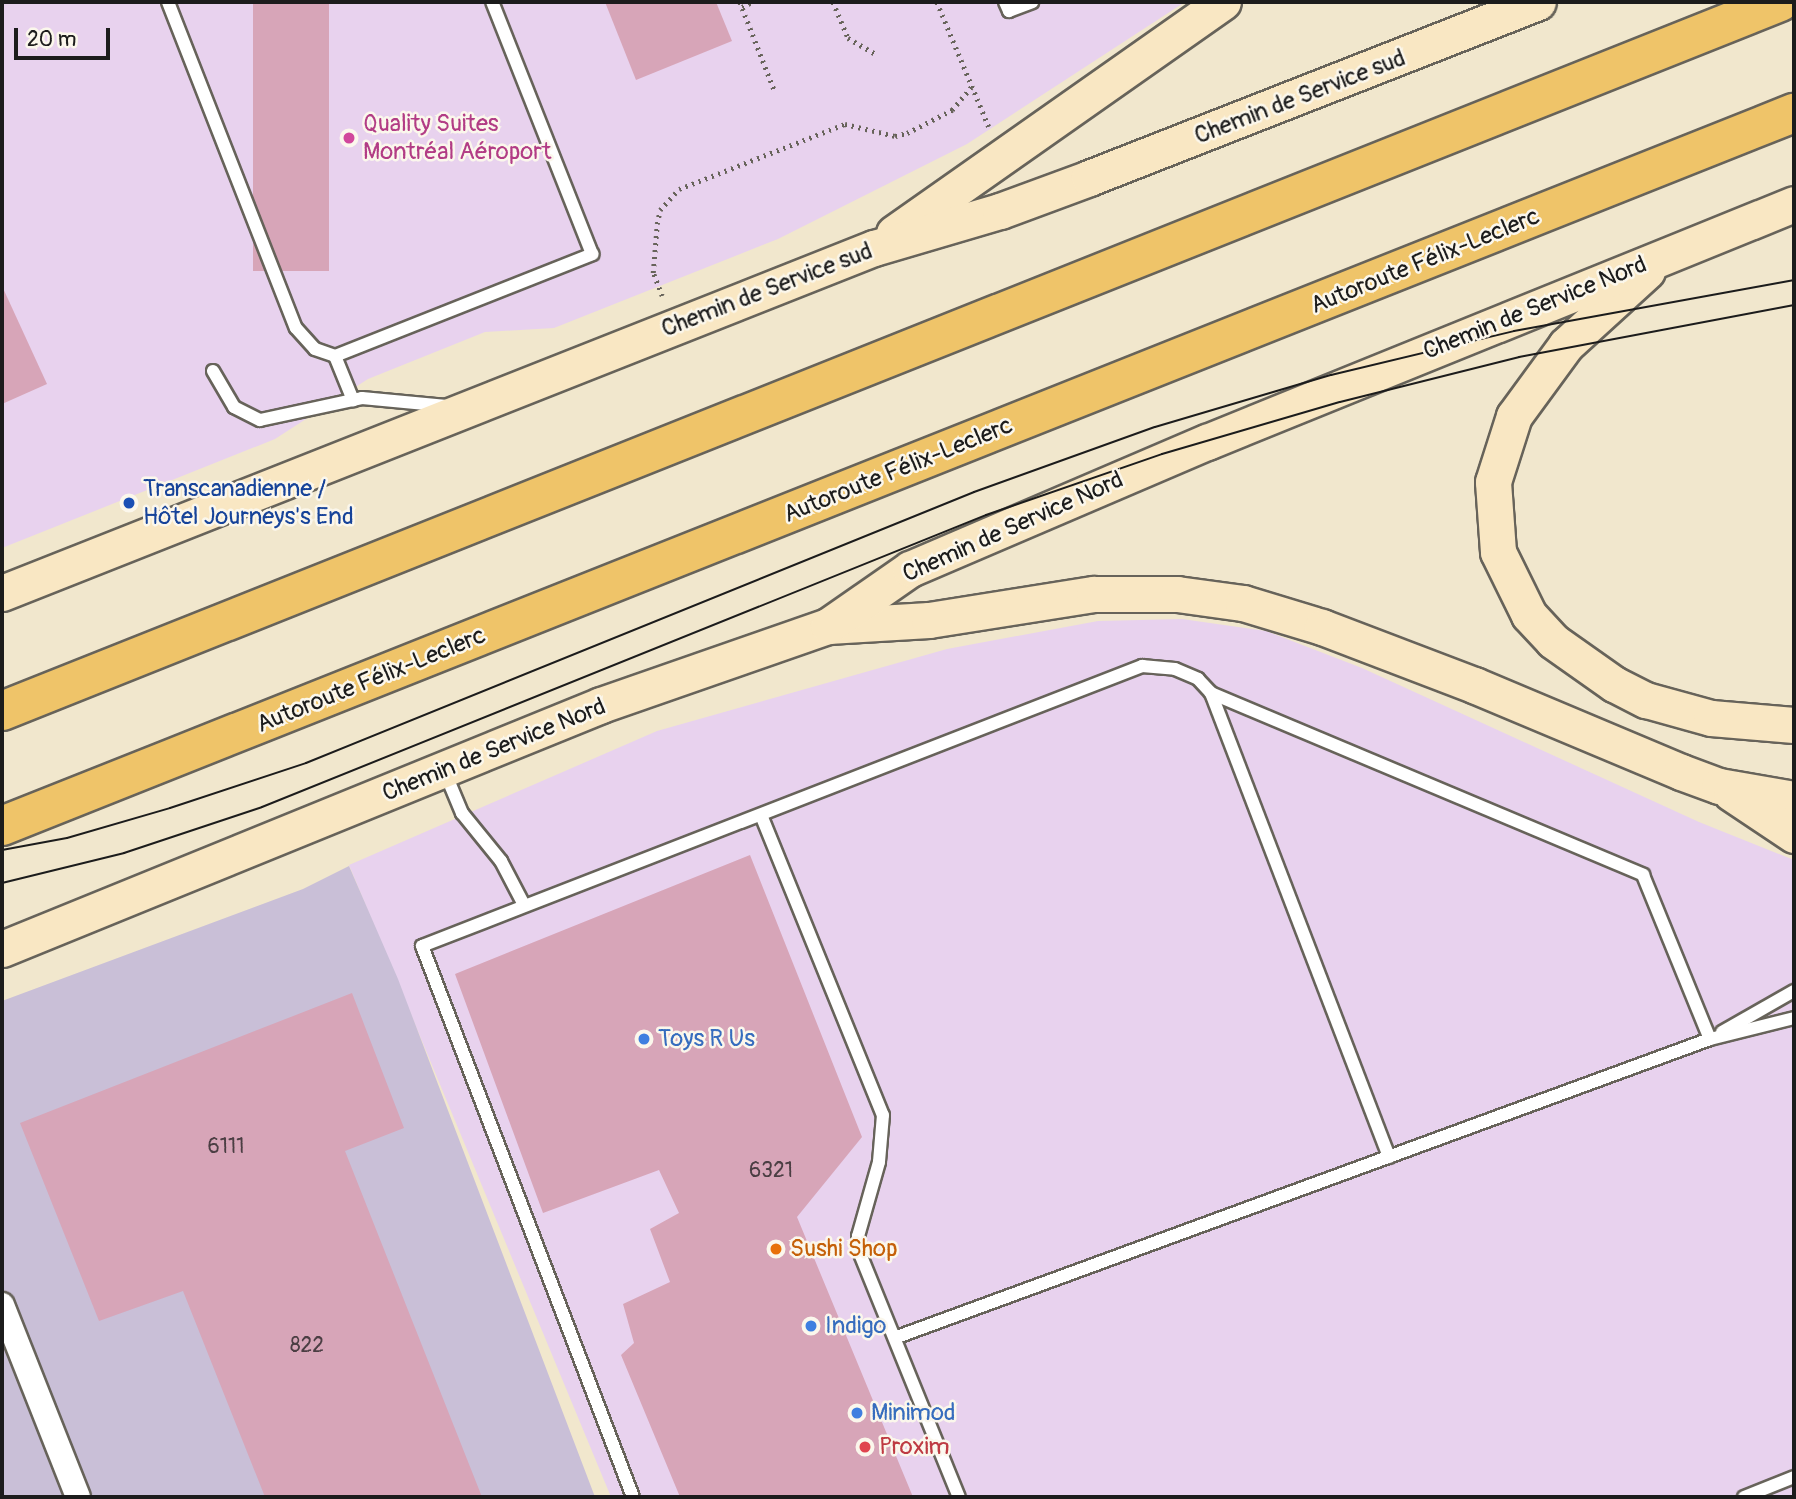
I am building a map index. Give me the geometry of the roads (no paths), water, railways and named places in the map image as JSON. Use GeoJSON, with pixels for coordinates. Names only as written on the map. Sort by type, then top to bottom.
{"type":"FeatureCollection","features":[{"type":"Feature","properties":{"kind":"highway"},"geometry":{"type":"LineString","coordinates":[[2,711],[1780,2]]}},
{"type":"Feature","properties":{"kind":"highway","name":"Autoroute Félix-Leclerc"},"geometry":{"type":"LineString","coordinates":[[2,826],[1794,113]]}},
{"type":"Feature","properties":{"kind":"main road"},"geometry":{"type":"LineString","coordinates":[[874,248],[1223,2]]}},
{"type":"Feature","properties":{"kind":"main road","name":"Chemin de Service sud"},"geometry":{"type":"LineString","coordinates":[[2,593],[874,248],[1000,211],[1538,2]]}},
{"type":"Feature","properties":{"kind":"main road","name":"Chemin de Service Nord"},"geometry":{"type":"LineString","coordinates":[[2,949],[601,705],[828,626],[910,569],[1794,204]]}},
{"type":"Feature","properties":{"kind":"main road"},"geometry":{"type":"LineString","coordinates":[[1662,257],[1566,345],[1514,416],[1493,482],[1498,552],[1529,615],[1573,658],[1614,684],[1646,700],[1711,718],[1794,725]]}},
{"type":"Feature","properties":{"kind":"main road"},"geometry":{"type":"LineString","coordinates":[[828,626],[929,620],[1023,603],[1115,592],[1177,594],[1243,603],[1322,627],[1474,685],[1719,786],[1794,835]]}},
{"type":"Feature","properties":{"kind":"main road"},"geometry":{"type":"LineString","coordinates":[[1719,786],[1794,799]]}},
{"type":"Feature","properties":{"kind":"street"},"geometry":{"type":"LineString","coordinates":[[2,1305],[78,1497]]}},
{"type":"Feature","properties":{"kind":"lane"},"geometry":{"type":"LineString","coordinates":[[168,2],[296,328],[310,345],[335,356],[353,400]]}},
{"type":"Feature","properties":{"kind":"lane"},"geometry":{"type":"LineString","coordinates":[[335,356],[592,254],[492,2]]}},
{"type":"Feature","properties":{"kind":"lane"},"geometry":{"type":"LineString","coordinates":[[1005,2],[1009,11],[1032,2]]}},
{"type":"Feature","properties":{"kind":"lane"},"geometry":{"type":"LineString","coordinates":[[213,371],[234,407],[250,418],[270,420],[353,400],[468,407]]}},
{"type":"Feature","properties":{"kind":"lane"},"geometry":{"type":"LineString","coordinates":[[633,1497],[422,946],[1142,666],[1175,668],[1198,679],[1211,693],[1389,1157]]}},
{"type":"Feature","properties":{"kind":"lane"},"geometry":{"type":"LineString","coordinates":[[1211,693],[1643,875],[1710,1039]]}},
{"type":"Feature","properties":{"kind":"lane"},"geometry":{"type":"LineString","coordinates":[[444,770],[462,813],[501,862],[524,905]]}},
{"type":"Feature","properties":{"kind":"lane"},"geometry":{"type":"LineString","coordinates":[[761,815],[883,1115],[879,1162],[858,1236],[861,1256],[897,1338],[959,1497]]}},
{"type":"Feature","properties":{"kind":"lane"},"geometry":{"type":"LineString","coordinates":[[1710,1039],[1794,991]]}},
{"type":"Feature","properties":{"kind":"lane"},"geometry":{"type":"LineString","coordinates":[[897,1338],[1710,1039],[1794,1018]]}},
{"type":"Feature","properties":{"kind":"lane"},"geometry":{"type":"LineString","coordinates":[[1744,1497],[1794,1477]]}},
{"type":"Feature","properties":{"kind":"tram line"},"geometry":{"type":"LineString","coordinates":[[2,850],[67,838],[170,808],[306,763],[974,492],[1155,427],[1331,375],[1514,331],[1794,280]]}},
{"type":"Feature","properties":{"kind":"tram line"},"geometry":{"type":"LineString","coordinates":[[2,883],[124,853],[262,807],[986,515],[1162,454],[1340,402],[1519,357],[1794,305]]}},
{"type":"Feature","properties":{"kind":"place","name":"Quality Suites Montréal Aéroport"},"geometry":{"type":"Point","coordinates":[349,138]}},
{"type":"Feature","properties":{"kind":"place","name":"Transcanadienne / Hôtel Journeys's End"},"geometry":{"type":"Point","coordinates":[129,503]}},
{"type":"Feature","properties":{"kind":"place","name":"Toys R Us"},"geometry":{"type":"Point","coordinates":[644,1039]}},
{"type":"Feature","properties":{"kind":"place","name":"Sushi Shop"},"geometry":{"type":"Point","coordinates":[776,1249]}},
{"type":"Feature","properties":{"kind":"place","name":"Indigo"},"geometry":{"type":"Point","coordinates":[811,1326]}},
{"type":"Feature","properties":{"kind":"place","name":"Minimod"},"geometry":{"type":"Point","coordinates":[857,1413]}},
{"type":"Feature","properties":{"kind":"place","name":"Proxim"},"geometry":{"type":"Point","coordinates":[865,1447]}}]}
